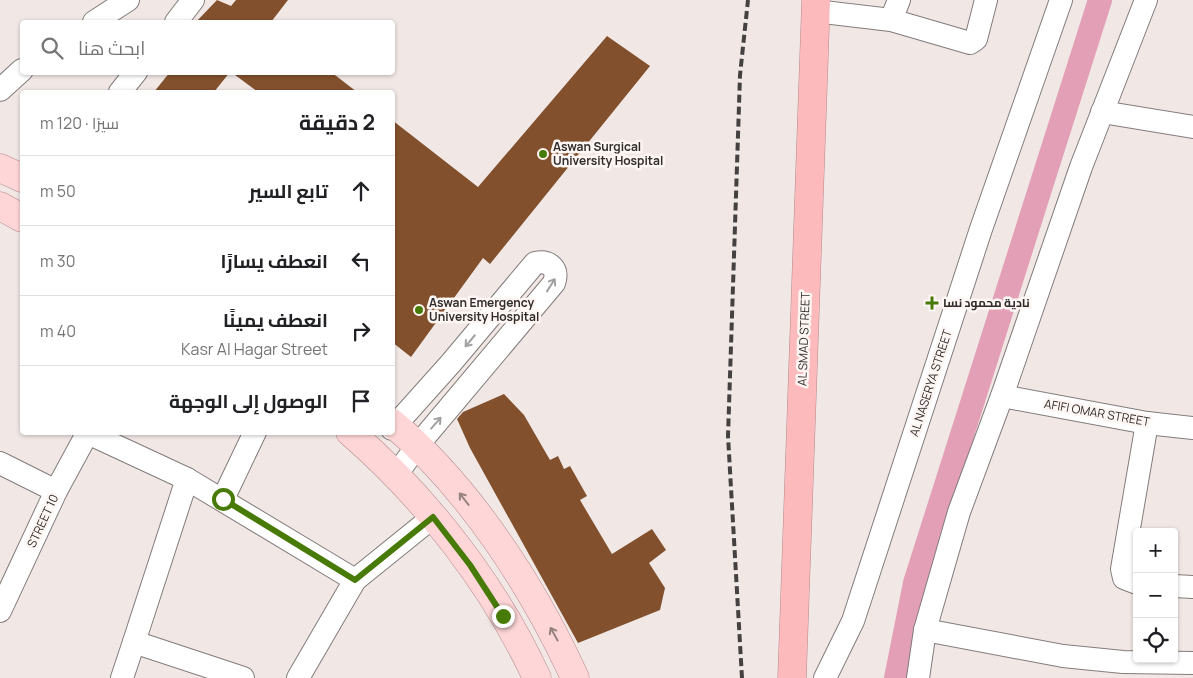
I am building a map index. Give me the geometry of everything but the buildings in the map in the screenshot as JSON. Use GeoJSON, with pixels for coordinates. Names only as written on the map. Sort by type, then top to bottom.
{"type":"FeatureCollection","features":[{"type":"Feature","properties":{"kind":"highway","name":"AL SMAD STREET"},"geometry":{"type":"LineString","coordinates":[[792,678],[815,5]]}},
{"type":"Feature","properties":{"kind":"main road"},"geometry":{"type":"LineString","coordinates":[[0,168],[20,177]]}},
{"type":"Feature","properties":{"kind":"main road"},"geometry":{"type":"LineString","coordinates":[[0,206],[20,217]]}},
{"type":"Feature","properties":{"kind":"main road"},"geometry":{"type":"LineString","coordinates":[[389,435],[396,475],[433,517],[470,565],[503,616],[537,678]]}},
{"type":"Feature","properties":{"kind":"main road"},"geometry":{"type":"LineString","coordinates":[[393,435],[417,446],[459,492],[498,542],[532,595],[575,678]]}},
{"type":"Feature","properties":{"kind":"street"},"geometry":{"type":"LineString","coordinates":[[97,20],[128,0]]}},
{"type":"Feature","properties":{"kind":"street"},"geometry":{"type":"LineString","coordinates":[[178,20],[193,0]]}},
{"type":"Feature","properties":{"kind":"street"},"geometry":{"type":"LineString","coordinates":[[815,5],[895,10],[970,43],[976,39],[986,0]]}},
{"type":"Feature","properties":{"kind":"street","name":"AL NASERYA STREET"},"geometry":{"type":"LineString","coordinates":[[825,678],[853,621],[981,229],[1061,0]]}},
{"type":"Feature","properties":{"kind":"street"},"geometry":{"type":"LineString","coordinates":[[918,678],[925,630],[959,512],[1102,112],[1146,0]]}},
{"type":"Feature","properties":{"kind":"street"},"geometry":{"type":"LineString","coordinates":[[0,90],[14,73]]}},
{"type":"Feature","properties":{"kind":"street"},"geometry":{"type":"LineString","coordinates":[[122,90],[134,75]]}},
{"type":"Feature","properties":{"kind":"street"},"geometry":{"type":"LineString","coordinates":[[1102,112],[1193,128]]}},
{"type":"Feature","properties":{"kind":"street"},"geometry":{"type":"LineString","coordinates":[[395,426],[452,363],[535,262],[549,264],[555,268],[557,275],[554,283],[417,446],[396,475]]}},
{"type":"Feature","properties":{"kind":"street","name":"AFIFI OMAR STREET"},"geometry":{"type":"LineString","coordinates":[[1002,396],[1147,423],[1193,428]]}},
{"type":"Feature","properties":{"kind":"street"},"geometry":{"type":"LineString","coordinates":[[1133,581],[1124,578],[1122,569],[1147,423]]}},
{"type":"Feature","properties":{"kind":"street","name":"STREET 10"},"geometry":{"type":"LineString","coordinates":[[2,601],[56,491],[87,435]]}},
{"type":"Feature","properties":{"kind":"street"},"geometry":{"type":"LineString","coordinates":[[92,435],[187,479],[355,580]]}},
{"type":"Feature","properties":{"kind":"street"},"geometry":{"type":"LineString","coordinates":[[223,499],[254,435]]}},
{"type":"Feature","properties":{"kind":"street"},"geometry":{"type":"LineString","coordinates":[[0,463],[56,491]]}},
{"type":"Feature","properties":{"kind":"street"},"geometry":{"type":"LineString","coordinates":[[122,678],[187,479]]}},
{"type":"Feature","properties":{"kind":"street"},"geometry":{"type":"LineString","coordinates":[[298,678],[355,580],[433,517]]}},
{"type":"Feature","properties":{"kind":"street"},"geometry":{"type":"LineString","coordinates":[[1178,586],[1193,586]]}},
{"type":"Feature","properties":{"kind":"street"},"geometry":{"type":"LineString","coordinates":[[925,630],[1063,656],[1110,669],[1193,663]]}},
{"type":"Feature","properties":{"kind":"street"},"geometry":{"type":"LineString","coordinates":[[134,642],[243,678]]}},
{"type":"Feature","properties":{"kind":"waterway"},"geometry":{"type":"LineString","coordinates":[[896,678],[915,583],[1100,0]]}},
{"type":"Feature","properties":{"kind":"railway"},"geometry":{"type":"LineString","coordinates":[[742,678],[728,436],[740,75],[748,0]]}},
{"type":"Feature","properties":{"kind":"place","name":"Aswan Surgical University Hospital"},"geometry":{"type":"Point","coordinates":[543,154]}},
{"type":"Feature","properties":{"kind":"place","name":"نادية محمود نسا"},"geometry":{"type":"Point","coordinates":[932,303]}},
{"type":"Feature","properties":{"kind":"place","name":"Aswan Emergency University Hospital"},"geometry":{"type":"Point","coordinates":[419,310]}},
{"type":"Feature","properties":{"kind":"route"},"geometry":{"type":"LineString","coordinates":[[223,499],[355,580],[433,517],[470,565],[503,616]]}}]}
